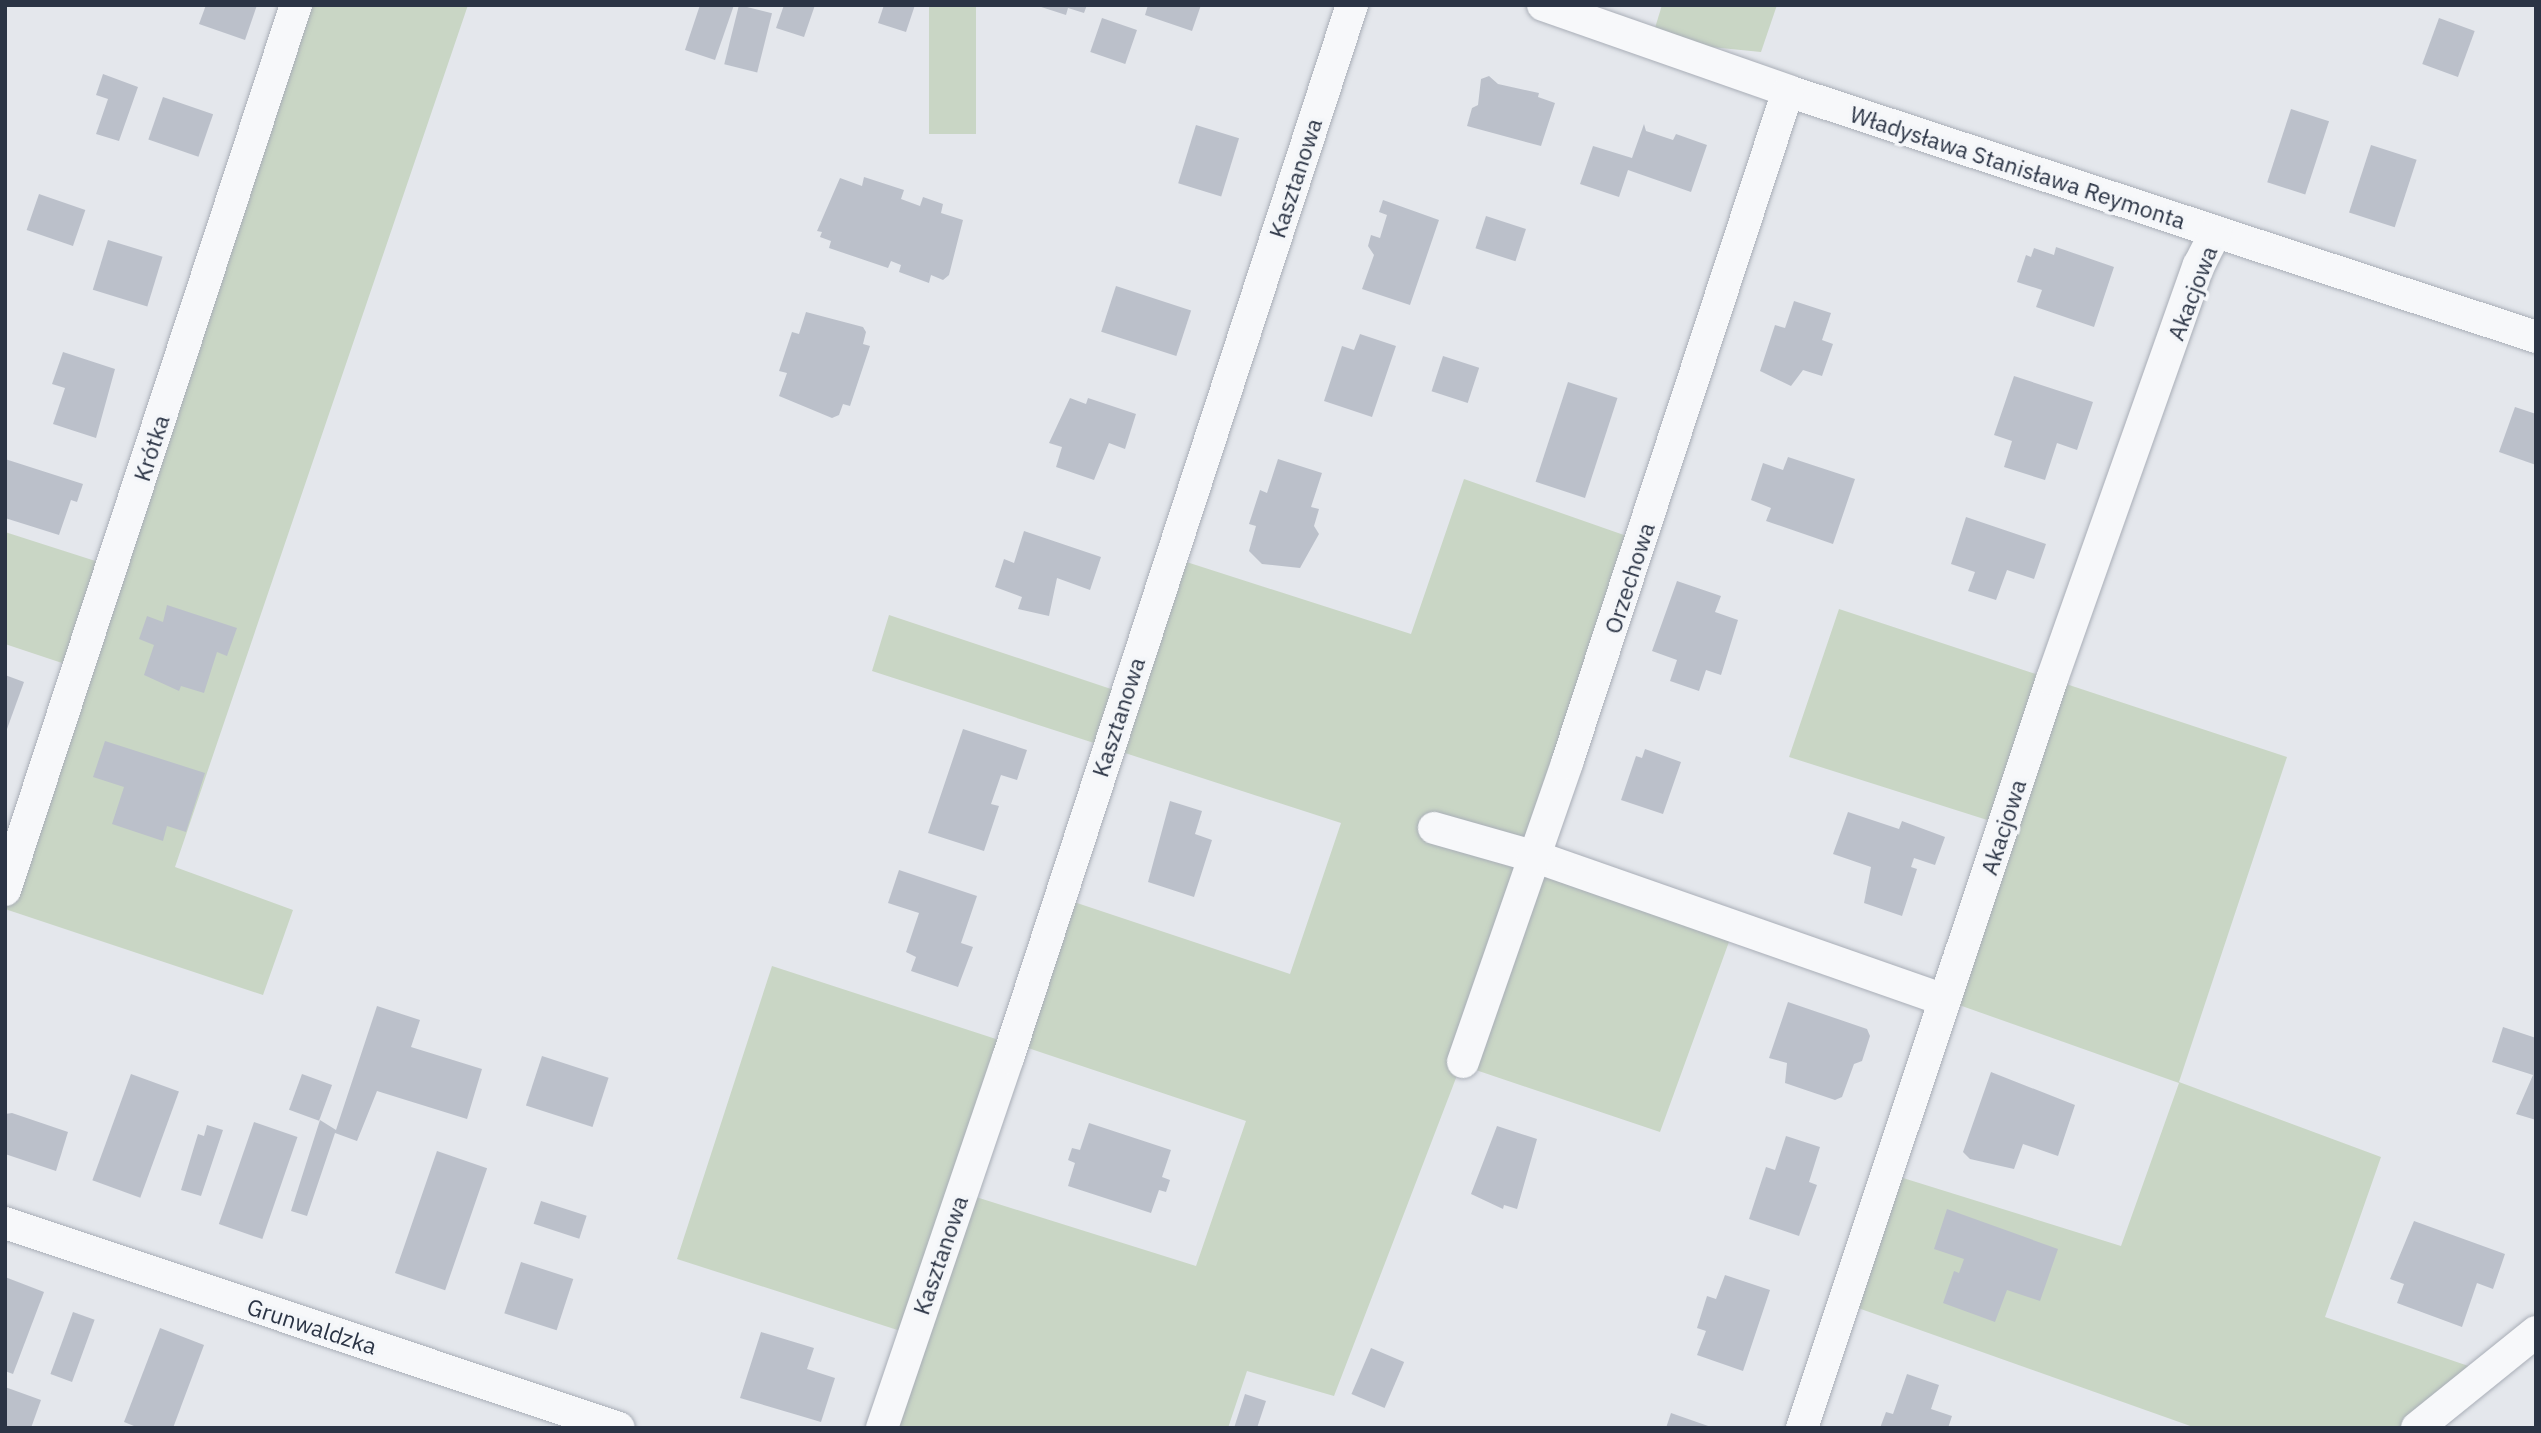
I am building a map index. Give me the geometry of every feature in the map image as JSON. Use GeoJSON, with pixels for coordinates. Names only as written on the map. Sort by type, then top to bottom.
{"type":"FeatureCollection","features":[{"type":"Feature","properties":{"kind":"street","name":"Krótka"},"geometry":{"type":"LineString","coordinates":[[5,890],[296,5]]}},
{"type":"Feature","properties":{"kind":"street","name":"Kasztanowa"},"geometry":{"type":"LineString","coordinates":[[882,1428],[1008,1058],[1352,5]]}},
{"type":"Feature","properties":{"kind":"street","name":"Władysława Stanisława Reymonta"},"geometry":{"type":"LineString","coordinates":[[1543,5],[1788,91],[2536,337]]}},
{"type":"Feature","properties":{"kind":"street","name":"Orzechowa"},"geometry":{"type":"LineString","coordinates":[[1463,1062],[1536,857],[1788,91]]}},
{"type":"Feature","properties":{"kind":"street","name":"Akacjowa"},"geometry":{"type":"LineString","coordinates":[[1802,1428],[2052,679],[2199,265],[2216,232]]}},
{"type":"Feature","properties":{"kind":"street"},"geometry":{"type":"LineString","coordinates":[[1434,828],[1536,857],[1945,1000]]}},
{"type":"Feature","properties":{"kind":"street","name":"Grunwaldzka"},"geometry":{"type":"LineString","coordinates":[[5,1223],[555,1418],[619,1428]]}},
{"type":"Feature","properties":{"kind":"street"},"geometry":{"type":"LineString","coordinates":[[2417,1428],[2536,1332]]}},
{"type":"Feature","properties":{"kind":"green space"},"geometry":{"type":"Polygon","coordinates":[[[296,5],[468,5],[175,867],[293,910],[263,995],[5,909],[5,890],[68,665],[5,644],[5,532],[111,566],[296,5]]]}},
{"type":"Feature","properties":{"kind":"green space"},"geometry":{"type":"Polygon","coordinates":[[[929,5],[976,5],[976,134],[929,134],[929,5]]]}},
{"type":"Feature","properties":{"kind":"green space"},"geometry":{"type":"Polygon","coordinates":[[[1662,5],[1777,5],[1761,52],[1651,41],[1662,5]]]}},
{"type":"Feature","properties":{"kind":"green space"},"geometry":{"type":"Polygon","coordinates":[[[1464,479],[1641,541],[1536,857],[1734,928],[1660,1132],[1461,1065],[1334,1396],[1247,1371],[1228,1428],[882,1428],[913,1335],[677,1259],[772,966],[999,1040],[976,1197],[1196,1266],[1246,1121],[1028,1048],[1059,897],[1290,974],[1341,823],[872,671],[889,615],[1126,694],[1171,557],[1411,634],[1464,479]]]}},
{"type":"Feature","properties":{"kind":"green space"},"geometry":{"type":"Polygon","coordinates":[[[1839,609],[2287,757],[2179,1082],[2381,1157],[2325,1317],[2486,1372],[2417,1428],[2196,1428],[1844,1303],[1887,1173],[2121,1246],[2179,1083],[1945,1000],[2003,825],[1789,757],[1839,609]]]}},
{"type":"Feature","properties":{"kind":"building"},"geometry":{"type":"Polygon","coordinates":[[[206,5],[257,5],[245,40],[199,24],[206,5]]]}},
{"type":"Feature","properties":{"kind":"building"},"geometry":{"type":"Polygon","coordinates":[[[700,5],[734,5],[715,60],[685,50],[700,5]]]}},
{"type":"Feature","properties":{"kind":"building"},"geometry":{"type":"Polygon","coordinates":[[[739,5],[772,13],[757,72],[724,64],[739,5]]]}},
{"type":"Feature","properties":{"kind":"building"},"geometry":{"type":"Polygon","coordinates":[[[784,5],[815,5],[804,37],[776,28],[784,5]]]}},
{"type":"Feature","properties":{"kind":"building"},"geometry":{"type":"Polygon","coordinates":[[[884,5],[915,5],[906,32],[878,23],[884,5]]]}},
{"type":"Feature","properties":{"kind":"building"},"geometry":{"type":"Polygon","coordinates":[[[1035,5],[1087,5],[1084,13],[1068,8],[1066,15],[1035,5]]]}},
{"type":"Feature","properties":{"kind":"building"},"geometry":{"type":"Polygon","coordinates":[[[1148,5],[1201,5],[1192,31],[1145,15],[1148,5]]]}},
{"type":"Feature","properties":{"kind":"building"},"geometry":{"type":"Polygon","coordinates":[[[1102,18],[1137,30],[1125,64],[1090,52],[1102,18]]]}},
{"type":"Feature","properties":{"kind":"building"},"geometry":{"type":"Polygon","coordinates":[[[2439,18],[2475,31],[2458,77],[2422,64],[2439,18]]]}},
{"type":"Feature","properties":{"kind":"building"},"geometry":{"type":"Polygon","coordinates":[[[103,74],[138,87],[119,141],[96,134],[108,99],[96,95],[103,74]]]}},
{"type":"Feature","properties":{"kind":"building"},"geometry":{"type":"Polygon","coordinates":[[[1489,76],[1498,84],[1539,93],[1538,97],[1555,103],[1541,146],[1467,126],[1472,108],[1478,105],[1481,79],[1489,76]]]}},
{"type":"Feature","properties":{"kind":"building"},"geometry":{"type":"Polygon","coordinates":[[[163,97],[213,114],[198,157],[148,140],[163,97]]]}},
{"type":"Feature","properties":{"kind":"building"},"geometry":{"type":"Polygon","coordinates":[[[2291,109],[2329,121],[2305,195],[2267,182],[2291,109]]]}},
{"type":"Feature","properties":{"kind":"building"},"geometry":{"type":"Polygon","coordinates":[[[1644,124],[1646,131],[1673,140],[1676,134],[1707,145],[1691,192],[1628,170],[1619,197],[1580,184],[1593,146],[1632,158],[1644,124]]]}},
{"type":"Feature","properties":{"kind":"building"},"geometry":{"type":"Polygon","coordinates":[[[1196,125],[1239,138],[1221,196],[1178,183],[1196,125]]]}},
{"type":"Feature","properties":{"kind":"building"},"geometry":{"type":"Polygon","coordinates":[[[2371,145],[2417,160],[2395,227],[2349,213],[2371,145]]]}},
{"type":"Feature","properties":{"kind":"building"},"geometry":{"type":"Polygon","coordinates":[[[864,177],[904,190],[901,199],[920,206],[923,197],[943,204],[941,213],[963,220],[949,275],[943,280],[931,275],[929,283],[899,272],[901,265],[891,261],[888,268],[829,248],[831,241],[820,237],[822,232],[817,231],[840,178],[862,186],[864,177]]]}},
{"type":"Feature","properties":{"kind":"building"},"geometry":{"type":"Polygon","coordinates":[[[39,194],[85,210],[73,246],[27,230],[39,194]]]}},
{"type":"Feature","properties":{"kind":"building"},"geometry":{"type":"Polygon","coordinates":[[[1383,200],[1439,220],[1410,305],[1362,289],[1374,255],[1368,246],[1371,235],[1380,238],[1387,215],[1379,212],[1383,200]]]}},
{"type":"Feature","properties":{"kind":"building"},"geometry":{"type":"Polygon","coordinates":[[[1486,216],[1526,229],[1515,261],[1475,248],[1486,216]]]}},
{"type":"Feature","properties":{"kind":"building"},"geometry":{"type":"Polygon","coordinates":[[[108,240],[163,257],[147,306],[93,290],[108,240]]]}},
{"type":"Feature","properties":{"kind":"building"},"geometry":{"type":"Polygon","coordinates":[[[2056,247],[2114,267],[2094,327],[2036,307],[2042,290],[2017,282],[2026,255],[2031,257],[2034,248],[2054,255],[2056,247]]]}},
{"type":"Feature","properties":{"kind":"building"},"geometry":{"type":"Polygon","coordinates":[[[1116,286],[1191,310],[1176,356],[1101,332],[1116,286]]]}},
{"type":"Feature","properties":{"kind":"building"},"geometry":{"type":"Polygon","coordinates":[[[1794,301],[1831,313],[1822,340],[1833,344],[1822,376],[1803,370],[1791,386],[1760,371],[1775,325],[1785,328],[1794,301]]]}},
{"type":"Feature","properties":{"kind":"building"},"geometry":{"type":"Polygon","coordinates":[[[806,312],[863,327],[866,332],[863,344],[870,346],[850,406],[843,404],[839,415],[832,418],[779,396],[787,373],[779,371],[792,332],[799,334],[806,312]]]}},
{"type":"Feature","properties":{"kind":"building"},"geometry":{"type":"Polygon","coordinates":[[[1360,334],[1396,346],[1372,417],[1324,401],[1342,346],[1354,350],[1360,334]]]}},
{"type":"Feature","properties":{"kind":"building"},"geometry":{"type":"Polygon","coordinates":[[[63,352],[115,369],[96,438],[53,424],[65,388],[52,384],[63,352]]]}},
{"type":"Feature","properties":{"kind":"building"},"geometry":{"type":"Polygon","coordinates":[[[1443,356],[1479,368],[1468,403],[1432,391],[1443,356]]]}},
{"type":"Feature","properties":{"kind":"building"},"geometry":{"type":"Polygon","coordinates":[[[2014,376],[2093,402],[2077,450],[2057,443],[2045,480],[2004,467],[2012,441],[1994,435],[2014,376]]]}},
{"type":"Feature","properties":{"kind":"building"},"geometry":{"type":"Polygon","coordinates":[[[1568,382],[1617,398],[1585,498],[1536,482],[1568,382]]]}},
{"type":"Feature","properties":{"kind":"building"},"geometry":{"type":"Polygon","coordinates":[[[1070,398],[1086,404],[1088,398],[1136,414],[1125,449],[1109,443],[1094,480],[1056,467],[1062,447],[1049,443],[1070,398]]]}},
{"type":"Feature","properties":{"kind":"building"},"geometry":{"type":"Polygon","coordinates":[[[2515,407],[2536,414],[2536,465],[2499,452],[2515,407]]]}},
{"type":"Feature","properties":{"kind":"building"},"geometry":{"type":"Polygon","coordinates":[[[1788,457],[1855,479],[1833,544],[1766,521],[1771,508],[1751,500],[1763,463],[1783,470],[1788,457]]]}},
{"type":"Feature","properties":{"kind":"building"},"geometry":{"type":"Polygon","coordinates":[[[5,459],[83,484],[77,502],[71,500],[59,535],[5,518],[5,459]]]}},
{"type":"Feature","properties":{"kind":"building"},"geometry":{"type":"Polygon","coordinates":[[[1278,459],[1322,473],[1311,507],[1319,509],[1314,526],[1319,534],[1300,568],[1262,564],[1249,551],[1256,526],[1249,524],[1260,490],[1267,493],[1278,459]]]}},
{"type":"Feature","properties":{"kind":"building"},"geometry":{"type":"Polygon","coordinates":[[[1966,517],[2046,544],[2034,579],[2007,570],[1996,600],[1968,591],[1975,572],[1951,564],[1966,517]]]}},
{"type":"Feature","properties":{"kind":"building"},"geometry":{"type":"Polygon","coordinates":[[[1024,531],[1101,557],[1090,590],[1057,578],[1049,616],[1018,609],[1022,597],[995,587],[1004,559],[1014,563],[1024,531]]]}},
{"type":"Feature","properties":{"kind":"building"},"geometry":{"type":"Polygon","coordinates":[[[1677,581],[1721,596],[1715,612],[1738,620],[1721,675],[1706,670],[1699,691],[1670,681],[1677,660],[1652,651],[1677,581]]]}},
{"type":"Feature","properties":{"kind":"building"},"geometry":{"type":"Polygon","coordinates":[[[167,605],[237,628],[227,656],[217,652],[204,693],[181,686],[179,691],[144,675],[154,645],[139,639],[147,616],[163,622],[167,605]]]}},
{"type":"Feature","properties":{"kind":"building"},"geometry":{"type":"Polygon","coordinates":[[[5,675],[24,682],[7,729],[5,728],[5,675]]]}},
{"type":"Feature","properties":{"kind":"building"},"geometry":{"type":"Polygon","coordinates":[[[963,729],[1027,750],[1017,780],[1001,775],[991,804],[999,806],[984,851],[928,833],[963,729]]]}},
{"type":"Feature","properties":{"kind":"building"},"geometry":{"type":"Polygon","coordinates":[[[105,741],[205,773],[186,832],[167,826],[163,841],[112,824],[124,787],[93,777],[105,741]]]}},
{"type":"Feature","properties":{"kind":"building"},"geometry":{"type":"Polygon","coordinates":[[[1645,749],[1681,762],[1663,814],[1621,800],[1636,756],[1642,758],[1645,749]]]}},
{"type":"Feature","properties":{"kind":"building"},"geometry":{"type":"Polygon","coordinates":[[[1170,801],[1202,811],[1195,834],[1212,840],[1194,897],[1148,882],[1170,801]]]}},
{"type":"Feature","properties":{"kind":"building"},"geometry":{"type":"Polygon","coordinates":[[[1848,812],[1899,829],[1902,821],[1945,837],[1935,865],[1914,858],[1911,867],[1917,869],[1902,916],[1864,903],[1871,867],[1833,854],[1848,812]]]}},
{"type":"Feature","properties":{"kind":"building"},"geometry":{"type":"Polygon","coordinates":[[[899,870],[977,896],[961,943],[973,947],[958,987],[911,971],[916,957],[906,952],[919,913],[888,903],[899,870]]]}},
{"type":"Feature","properties":{"kind":"building"},"geometry":{"type":"Polygon","coordinates":[[[1788,1002],[1867,1029],[1870,1036],[1862,1061],[1854,1064],[1842,1097],[1835,1100],[1785,1083],[1787,1063],[1769,1058],[1788,1002]]]}},
{"type":"Feature","properties":{"kind":"building"},"geometry":{"type":"Polygon","coordinates":[[[377,1006],[420,1020],[411,1047],[482,1069],[467,1119],[377,1091],[357,1141],[335,1133],[307,1216],[291,1211],[320,1120],[336,1130],[377,1006]]]}},
{"type":"Feature","properties":{"kind":"building"},"geometry":{"type":"Polygon","coordinates":[[[2503,1027],[2536,1038],[2536,1120],[2516,1114],[2533,1075],[2492,1062],[2503,1027]]]}},
{"type":"Feature","properties":{"kind":"building"},"geometry":{"type":"Polygon","coordinates":[[[542,1056],[609,1078],[593,1127],[526,1105],[542,1056]]]}},
{"type":"Feature","properties":{"kind":"building"},"geometry":{"type":"Polygon","coordinates":[[[1991,1072],[2075,1105],[2058,1156],[2023,1144],[2014,1169],[1970,1159],[1963,1152],[1991,1072]]]}},
{"type":"Feature","properties":{"kind":"building"},"geometry":{"type":"Polygon","coordinates":[[[131,1074],[179,1091],[140,1198],[92,1180],[131,1074]]]}},
{"type":"Feature","properties":{"kind":"building"},"geometry":{"type":"Polygon","coordinates":[[[302,1074],[332,1085],[319,1121],[289,1110],[302,1074]]]}},
{"type":"Feature","properties":{"kind":"building"},"geometry":{"type":"Polygon","coordinates":[[[12,1113],[68,1132],[56,1171],[5,1154],[5,1114],[12,1113]]]}},
{"type":"Feature","properties":{"kind":"building"},"geometry":{"type":"Polygon","coordinates":[[[254,1122],[297,1137],[262,1239],[219,1224],[254,1122]]]}},
{"type":"Feature","properties":{"kind":"building"},"geometry":{"type":"Polygon","coordinates":[[[1089,1123],[1171,1150],[1162,1177],[1170,1180],[1166,1192],[1159,1190],[1151,1213],[1068,1186],[1075,1163],[1068,1160],[1072,1148],[1080,1150],[1089,1123]]]}},
{"type":"Feature","properties":{"kind":"building"},"geometry":{"type":"Polygon","coordinates":[[[207,1125],[223,1130],[201,1196],[181,1190],[198,1134],[204,1136],[207,1125]]]}},
{"type":"Feature","properties":{"kind":"building"},"geometry":{"type":"Polygon","coordinates":[[[1497,1126],[1537,1139],[1517,1209],[1504,1205],[1503,1209],[1471,1194],[1497,1126]]]}},
{"type":"Feature","properties":{"kind":"building"},"geometry":{"type":"Polygon","coordinates":[[[1786,1136],[1820,1147],[1809,1182],[1817,1185],[1799,1236],[1749,1219],[1766,1167],[1775,1170],[1786,1136]]]}},
{"type":"Feature","properties":{"kind":"building"},"geometry":{"type":"Polygon","coordinates":[[[437,1151],[487,1168],[445,1290],[395,1273],[437,1151]]]}},
{"type":"Feature","properties":{"kind":"building"},"geometry":{"type":"Polygon","coordinates":[[[541,1201],[587,1216],[579,1239],[534,1224],[541,1201]]]}},
{"type":"Feature","properties":{"kind":"building"},"geometry":{"type":"Polygon","coordinates":[[[1947,1209],[2058,1249],[2040,1301],[2007,1290],[1995,1322],[1943,1303],[1954,1271],[1959,1273],[1964,1259],[1934,1249],[1947,1209]]]}},
{"type":"Feature","properties":{"kind":"building"},"geometry":{"type":"Polygon","coordinates":[[[2414,1221],[2505,1254],[2493,1289],[2477,1283],[2462,1327],[2397,1303],[2404,1284],[2390,1279],[2414,1221]]]}},
{"type":"Feature","properties":{"kind":"building"},"geometry":{"type":"Polygon","coordinates":[[[521,1262],[573,1279],[557,1330],[504,1313],[521,1262]]]}},
{"type":"Feature","properties":{"kind":"building"},"geometry":{"type":"Polygon","coordinates":[[[1725,1275],[1770,1290],[1743,1371],[1697,1355],[1706,1331],[1697,1328],[1707,1296],[1716,1299],[1725,1275]]]}},
{"type":"Feature","properties":{"kind":"building"},"geometry":{"type":"Polygon","coordinates":[[[5,1277],[44,1292],[13,1374],[5,1371],[5,1277]]]}},
{"type":"Feature","properties":{"kind":"building"},"geometry":{"type":"Polygon","coordinates":[[[73,1312],[95,1320],[72,1382],[50,1374],[73,1312]]]}},
{"type":"Feature","properties":{"kind":"building"},"geometry":{"type":"Polygon","coordinates":[[[160,1328],[204,1345],[173,1428],[139,1428],[124,1422],[160,1328]]]}},
{"type":"Feature","properties":{"kind":"building"},"geometry":{"type":"Polygon","coordinates":[[[761,1332],[814,1348],[807,1369],[835,1378],[821,1422],[740,1398],[761,1332]]]}},
{"type":"Feature","properties":{"kind":"building"},"geometry":{"type":"Polygon","coordinates":[[[1371,1348],[1404,1362],[1385,1408],[1351,1394],[1371,1348]]]}},
{"type":"Feature","properties":{"kind":"building"},"geometry":{"type":"Polygon","coordinates":[[[1907,1374],[1939,1385],[1931,1409],[1952,1416],[1948,1428],[1880,1428],[1886,1412],[1893,1414],[1907,1374]]]}},
{"type":"Feature","properties":{"kind":"building"},"geometry":{"type":"Polygon","coordinates":[[[5,1387],[41,1400],[31,1428],[5,1428],[5,1387]]]}},
{"type":"Feature","properties":{"kind":"building"},"geometry":{"type":"Polygon","coordinates":[[[1245,1394],[1266,1401],[1257,1428],[1234,1428],[1245,1394]]]}},
{"type":"Feature","properties":{"kind":"building"},"geometry":{"type":"Polygon","coordinates":[[[1671,1413],[1711,1427],[1711,1428],[1666,1428],[1671,1413]]]}}]}
